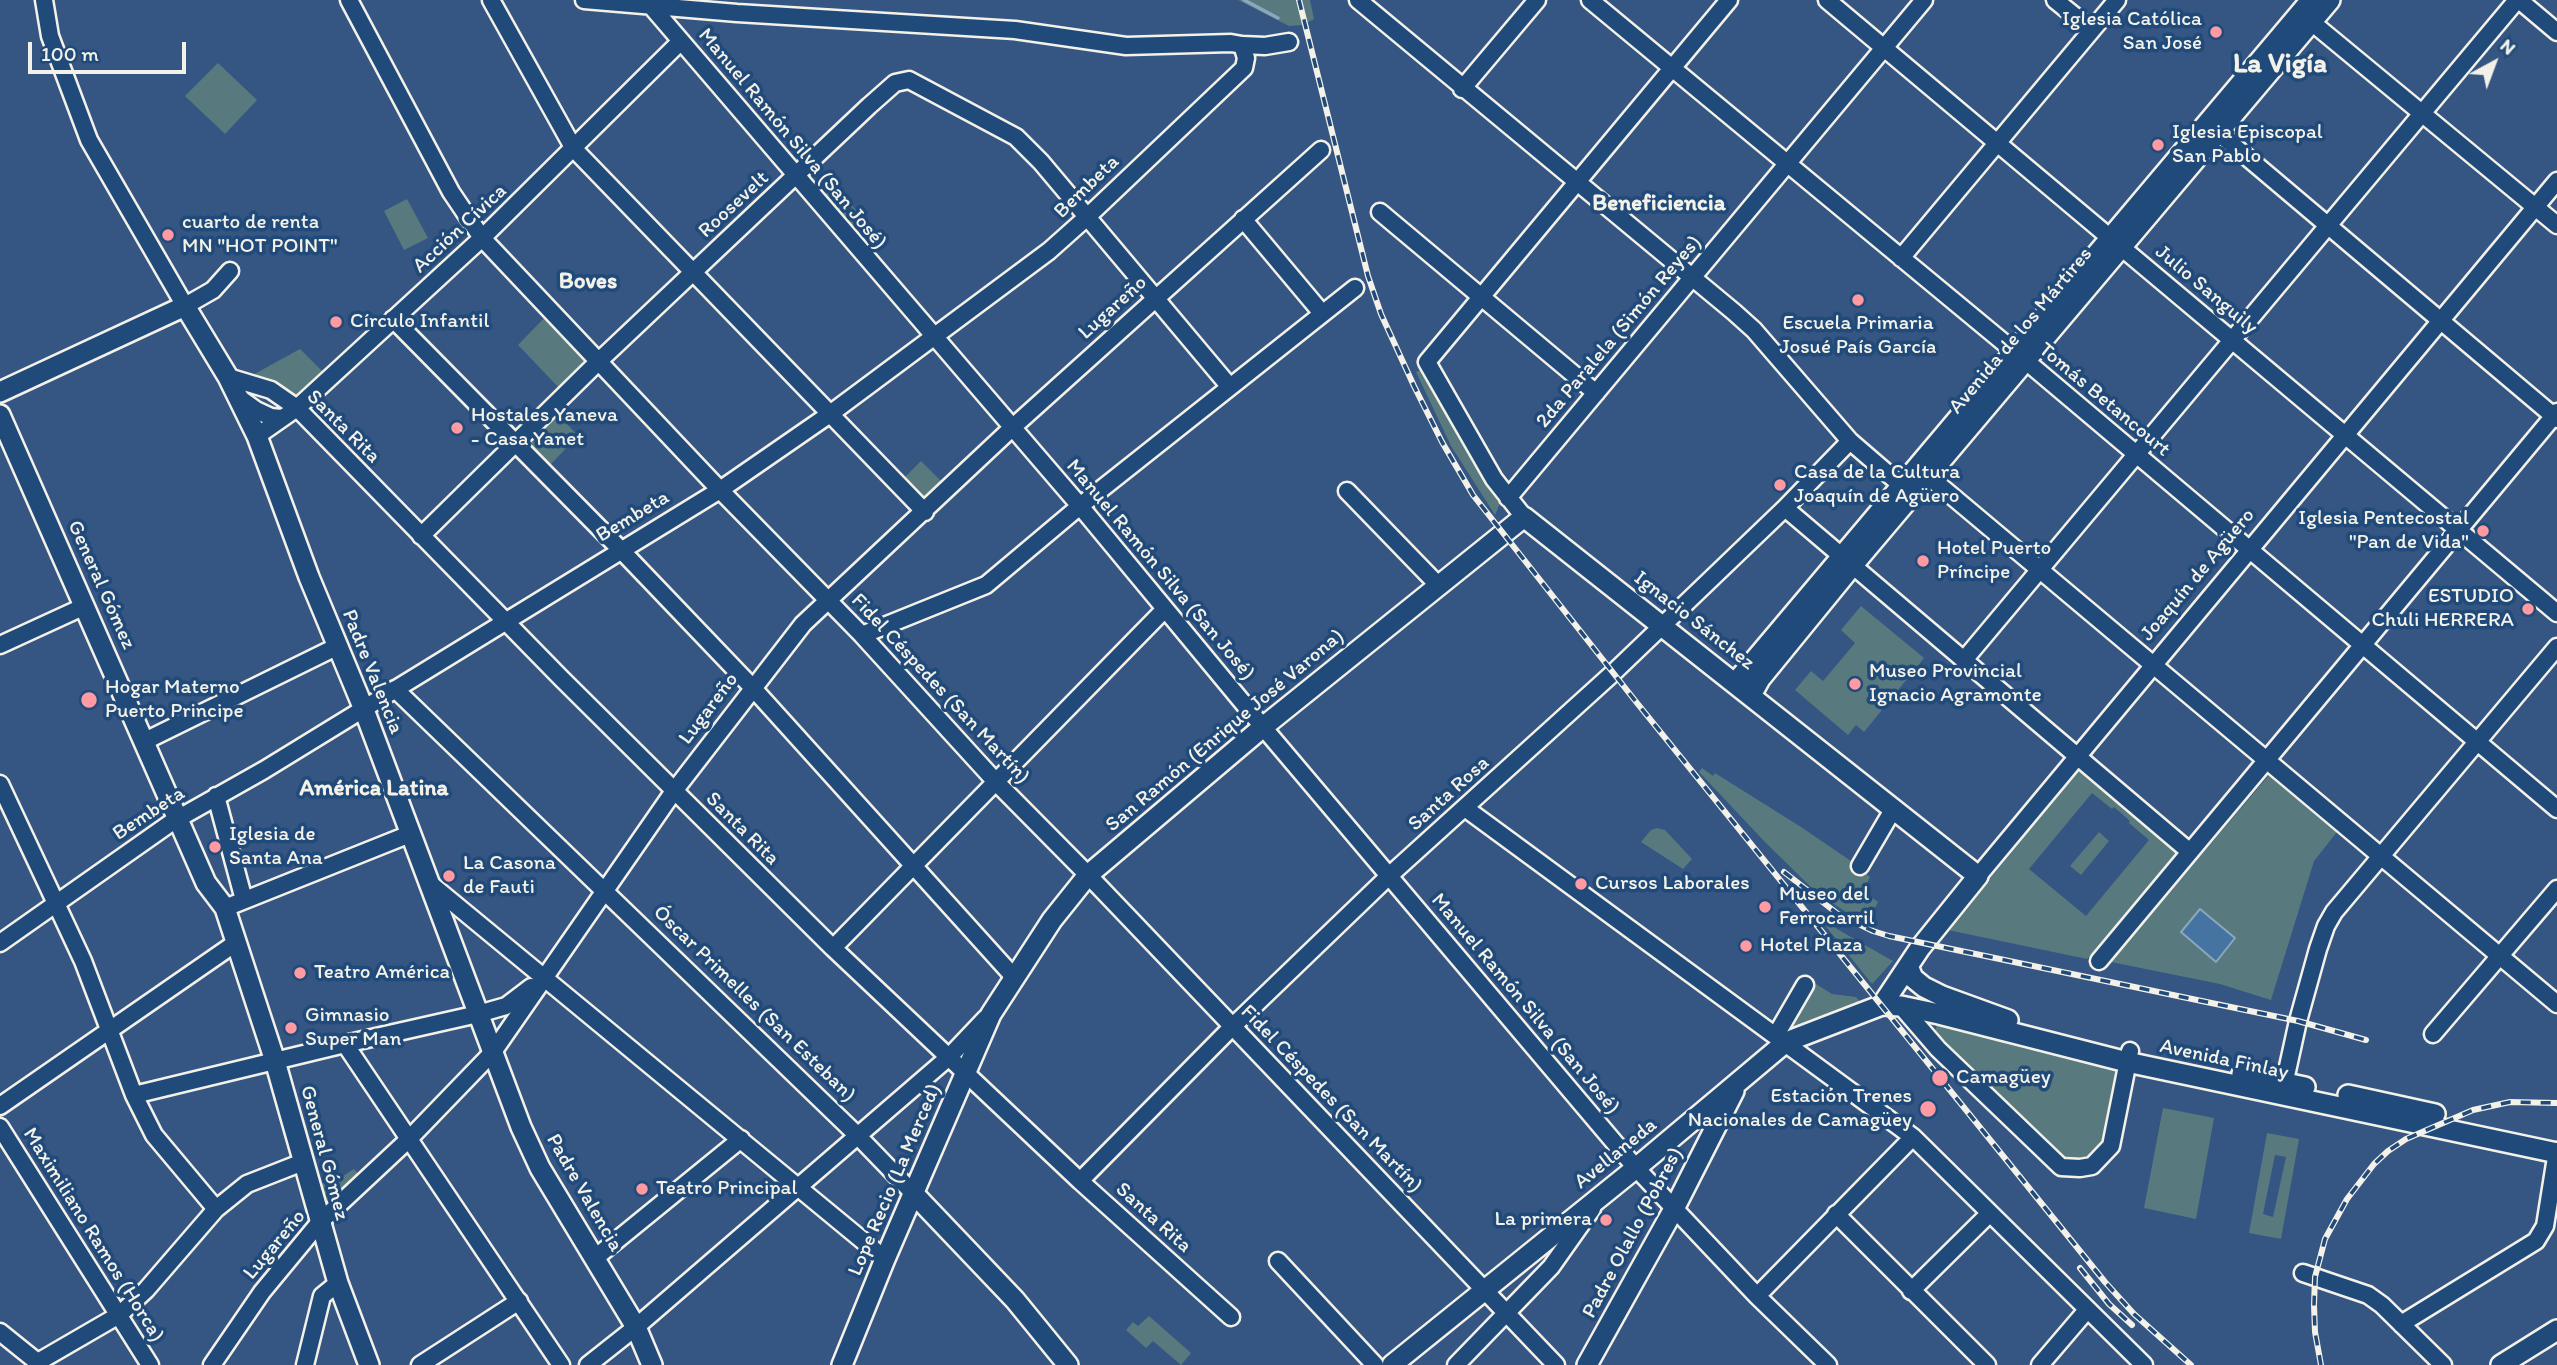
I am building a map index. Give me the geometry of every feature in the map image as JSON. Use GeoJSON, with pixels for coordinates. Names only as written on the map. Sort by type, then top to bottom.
{"type":"FeatureCollection","features":[{"type":"Feature","properties":{"kind":"main road","name":"Avenida de los Mártires"},"geometry":{"type":"LineString","coordinates":[[1749,681],[2308,12],[2330,0]]}},
{"type":"Feature","properties":{"kind":"main road","name":"Padre Valencia"},"geometry":{"type":"LineString","coordinates":[[185,306],[228,377],[257,436],[309,577],[363,707],[492,1052],[540,1168],[636,1327],[652,1365]]}},
{"type":"Feature","properties":{"kind":"main road"},"geometry":{"type":"LineString","coordinates":[[0,392],[185,306]]}},
{"type":"Feature","properties":{"kind":"main road","name":"General Gómez"},"geometry":{"type":"LineString","coordinates":[[0,415],[206,883],[225,908],[275,1061],[303,1162],[322,1215],[338,1283],[369,1365]]}},
{"type":"Feature","properties":{"kind":"main road","name":"Avenida de los Mártires"},"geometry":{"type":"LineString","coordinates":[[1847,561],[1901,485],[1922,471]]}},
{"type":"Feature","properties":{"kind":"main road","name":"San Ramón (Enrique José Varona)"},"geometry":{"type":"LineString","coordinates":[[991,1014],[1013,976],[1052,920],[1088,875],[1263,727],[1524,517]]}},
{"type":"Feature","properties":{"kind":"main road","name":"Ignacio Sánchez"},"geometry":{"type":"LineString","coordinates":[[1524,517],[1662,626],[1749,681],[1894,808],[1978,876]]}},
{"type":"Feature","properties":{"kind":"main road","name":"Joaquín de Agüero"},"geometry":{"type":"LineString","coordinates":[[1892,1006],[1908,966],[1978,876]]}},
{"type":"Feature","properties":{"kind":"main road","name":"Avenida Finlay"},"geometry":{"type":"LineString","coordinates":[[1908,966],[1913,978],[1942,996],[2006,1020],[2121,1055]]}},
{"type":"Feature","properties":{"kind":"main road","name":"Avellaneda"},"geometry":{"type":"LineString","coordinates":[[1392,1365],[1738,1084],[1781,1038],[1892,1006]]}},
{"type":"Feature","properties":{"kind":"main road","name":"Avenida Finlay"},"geometry":{"type":"LineString","coordinates":[[1892,1006],[2121,1055],[2557,1140]]}},
{"type":"Feature","properties":{"kind":"main road","name":"Lope Recio (La Merced)"},"geometry":{"type":"LineString","coordinates":[[842,1365],[991,1014]]}},
{"type":"Feature","properties":{"kind":"main road","name":"Padre Olallo (Pobres)"},"geometry":{"type":"LineString","coordinates":[[1587,1365],[1674,1209],[1738,1084]]}},
{"type":"Feature","properties":{"kind":"main road","name":"Avenida Finlay"},"geometry":{"type":"LineString","coordinates":[[2280,1086],[2557,1152]]}},
{"type":"Feature","properties":{"kind":"main road","name":"Óscar Primelles (San Esteban)"},"geometry":{"type":"LineString","coordinates":[[914,1194],[1015,1300],[1068,1365]]}},
{"type":"Feature","properties":{"kind":"main road"},"geometry":{"type":"LineString","coordinates":[[2501,1365],[2557,1330]]}},
{"type":"Feature","properties":{"kind":"street","name":"Padre Valencia"},"geometry":{"type":"LineString","coordinates":[[44,0],[50,36],[89,140],[185,306]]}},
{"type":"Feature","properties":{"kind":"street","name":"Fidel Céspedes (San Martín)"},"geometry":{"type":"LineString","coordinates":[[349,0],[451,192],[482,238],[720,490],[862,635],[997,783],[1556,1365]]}},
{"type":"Feature","properties":{"kind":"street"},"geometry":{"type":"LineString","coordinates":[[491,0],[574,149],[925,512]]}},
{"type":"Feature","properties":{"kind":"street"},"geometry":{"type":"LineString","coordinates":[[584,0],[1015,30],[1126,46],[1231,43],[1242,46],[1246,58],[1244,68]]}},
{"type":"Feature","properties":{"kind":"street"},"geometry":{"type":"LineString","coordinates":[[1357,0],[1754,330],[1850,441],[1901,485]]}},
{"type":"Feature","properties":{"kind":"street"},"geometry":{"type":"LineString","coordinates":[[1462,89],[1537,0]]}},
{"type":"Feature","properties":{"kind":"street","name":"Tomás Betancourt"},"geometry":{"type":"LineString","coordinates":[[1590,0],[2020,356],[2557,809]]}},
{"type":"Feature","properties":{"kind":"street"},"geometry":{"type":"LineString","coordinates":[[1482,297],[1729,0]]}},
{"type":"Feature","properties":{"kind":"street","name":"Julio Sanguily"},"geometry":{"type":"LineString","coordinates":[[1826,0],[2557,613]]}},
{"type":"Feature","properties":{"kind":"street","name":"2da Paralela (Simón Reyes)"},"geometry":{"type":"LineString","coordinates":[[1508,498],[1924,0]]}},
{"type":"Feature","properties":{"kind":"street"},"geometry":{"type":"LineString","coordinates":[[2055,0],[2092,30]]}},
{"type":"Feature","properties":{"kind":"street"},"geometry":{"type":"LineString","coordinates":[[1901,258],[2117,0]]}},
{"type":"Feature","properties":{"kind":"street"},"geometry":{"type":"LineString","coordinates":[[1964,660],[2518,0],[2557,32]]}},
{"type":"Feature","properties":{"kind":"street","name":"Manuel Ramón Silva (San José)"},"geometry":{"type":"LineString","coordinates":[[658,7],[681,41],[1080,506],[1636,1168],[1757,1296],[1828,1365]]}},
{"type":"Feature","properties":{"kind":"street"},"geometry":{"type":"LineString","coordinates":[[2308,12],[2421,113],[2557,226]]}},
{"type":"Feature","properties":{"kind":"street","name":"Acción Cívica"},"geometry":{"type":"LineString","coordinates":[[257,436],[297,408],[482,238],[681,41]]}},
{"type":"Feature","properties":{"kind":"street","name":"Bembeta"},"geometry":{"type":"LineString","coordinates":[[0,943],[177,818],[264,769],[720,490],[830,414],[1049,251],[1244,68],[1289,42],[1242,46]]}},
{"type":"Feature","properties":{"kind":"street","name":"Roosevelt"},"geometry":{"type":"LineString","coordinates":[[421,536],[600,360],[796,175],[895,83],[909,80],[1016,137],[1041,162],[1230,387]]}},
{"type":"Feature","properties":{"kind":"street"},"geometry":{"type":"LineString","coordinates":[[2099,961],[2556,416],[2213,128]]}},
{"type":"Feature","properties":{"kind":"street","name":"Lugareño"},"geometry":{"type":"LineString","coordinates":[[212,1365],[262,1292],[322,1215],[409,1139],[492,1052],[674,791],[803,624],[1013,427],[1321,150]]}},
{"type":"Feature","properties":{"kind":"street","name":"Joaquín de Agüero"},"geometry":{"type":"LineString","coordinates":[[1978,876],[2076,755],[2557,181]]}},
{"type":"Feature","properties":{"kind":"street"},"geometry":{"type":"LineString","coordinates":[[1380,212],[1596,393]]}},
{"type":"Feature","properties":{"kind":"street"},"geometry":{"type":"LineString","coordinates":[[1243,219],[1321,312]]}},
{"type":"Feature","properties":{"kind":"street"},"geometry":{"type":"LineString","coordinates":[[185,306],[213,290],[230,271]]}},
{"type":"Feature","properties":{"kind":"street"},"geometry":{"type":"LineString","coordinates":[[862,635],[986,586],[1080,506],[1354,288]]}},
{"type":"Feature","properties":{"kind":"street","name":"Ignacio Sánchez"},"geometry":{"type":"LineString","coordinates":[[1482,297],[1427,362],[1494,479],[1524,517]]}},
{"type":"Feature","properties":{"kind":"street"},"geometry":{"type":"LineString","coordinates":[[393,319],[752,687],[1013,976]]}},
{"type":"Feature","properties":{"kind":"street","name":"Santa Rita"},"geometry":{"type":"LineString","coordinates":[[228,377],[271,390],[297,408],[505,622],[834,948],[1080,1181],[1231,1317]]}},
{"type":"Feature","properties":{"kind":"street"},"geometry":{"type":"LineString","coordinates":[[236,396],[256,410],[281,418]]}},
{"type":"Feature","properties":{"kind":"street","name":"Santa Rosa"},"geometry":{"type":"LineString","coordinates":[[1080,1181],[1232,1027],[1390,875],[1662,626],[1785,508],[1850,441]]}},
{"type":"Feature","properties":{"kind":"street"},"geometry":{"type":"LineString","coordinates":[[1922,471],[2557,1004]]}},
{"type":"Feature","properties":{"kind":"street"},"geometry":{"type":"LineString","coordinates":[[1347,491],[1439,586]]}},
{"type":"Feature","properties":{"kind":"street"},"geometry":{"type":"LineString","coordinates":[[1785,508],[2190,852]]}},
{"type":"Feature","properties":{"kind":"street"},"geometry":{"type":"LineString","coordinates":[[0,645],[85,606]]}},
{"type":"Feature","properties":{"kind":"street"},"geometry":{"type":"LineString","coordinates":[[834,948],[1165,609]]}},
{"type":"Feature","properties":{"kind":"street"},"geometry":{"type":"LineString","coordinates":[[145,741],[338,646]]}},
{"type":"Feature","properties":{"kind":"street"},"geometry":{"type":"LineString","coordinates":[[2280,1086],[2326,926],[2334,912],[2557,647]]}},
{"type":"Feature","properties":{"kind":"street","name":"Óscar Primelles (San Esteban)"},"geometry":{"type":"LineString","coordinates":[[395,689],[914,1194]]}},
{"type":"Feature","properties":{"kind":"street"},"geometry":{"type":"LineString","coordinates":[[0,784],[83,961],[134,1096],[154,1135],[216,1209]]}},
{"type":"Feature","properties":{"kind":"street"},"geometry":{"type":"LineString","coordinates":[[216,796],[244,900]]}},
{"type":"Feature","properties":{"kind":"street"},"geometry":{"type":"LineString","coordinates":[[1465,808],[1913,1137],[2144,1365]]}},
{"type":"Feature","properties":{"kind":"street"},"geometry":{"type":"LineString","coordinates":[[1860,866],[1894,808]]}},
{"type":"Feature","properties":{"kind":"street"},"geometry":{"type":"LineString","coordinates":[[225,908],[410,834]]}},
{"type":"Feature","properties":{"kind":"street"},"geometry":{"type":"LineString","coordinates":[[427,881],[885,1259]]}},
{"type":"Feature","properties":{"kind":"street"},"geometry":{"type":"LineString","coordinates":[[2434,1034],[2557,888]]}},
{"type":"Feature","properties":{"kind":"street"},"geometry":{"type":"LineString","coordinates":[[0,1106],[237,942]]}},
{"type":"Feature","properties":{"kind":"street"},"geometry":{"type":"LineString","coordinates":[[134,1096],[506,1006],[543,978]]}},
{"type":"Feature","properties":{"kind":"street"},"geometry":{"type":"LineString","coordinates":[[1781,1038],[1805,985]]}},
{"type":"Feature","properties":{"kind":"street"},"geometry":{"type":"LineString","coordinates":[[1892,1006],[1925,1034],[2061,1167],[2092,1166],[2111,1146],[2121,1055]]}},
{"type":"Feature","properties":{"kind":"street"},"geometry":{"type":"LineString","coordinates":[[588,1365],[636,1327],[949,1057],[991,1014]]}},
{"type":"Feature","properties":{"kind":"street"},"geometry":{"type":"LineString","coordinates":[[1925,1034],[1924,1021],[1931,1015],[1939,1014]]}},
{"type":"Feature","properties":{"kind":"street"},"geometry":{"type":"LineString","coordinates":[[345,1044],[561,1365]]}},
{"type":"Feature","properties":{"kind":"street","name":"Maximiliano Ramos (Horca)"},"geometry":{"type":"LineString","coordinates":[[0,1127],[150,1365]]}},
{"type":"Feature","properties":{"kind":"street"},"geometry":{"type":"LineString","coordinates":[[1757,1296],[1913,1137]]}},
{"type":"Feature","properties":{"kind":"street"},"geometry":{"type":"LineString","coordinates":[[595,1258],[741,1139]]}},
{"type":"Feature","properties":{"kind":"street"},"geometry":{"type":"LineString","coordinates":[[2401,1324],[2536,1241],[2545,1226],[2557,1152]]}},
{"type":"Feature","properties":{"kind":"street"},"geometry":{"type":"LineString","coordinates":[[0,1332],[39,1364],[119,1315],[146,1290],[216,1209],[247,1184],[303,1162]]}},
{"type":"Feature","properties":{"kind":"street"},"geometry":{"type":"LineString","coordinates":[[1456,1365],[1551,1267],[1602,1195]]}},
{"type":"Feature","properties":{"kind":"street"},"geometry":{"type":"LineString","coordinates":[[1911,1291],[1990,1213]]}},
{"type":"Feature","properties":{"kind":"street"},"geometry":{"type":"LineString","coordinates":[[1836,1214],[1987,1365]]}},
{"type":"Feature","properties":{"kind":"street"},"geometry":{"type":"LineString","coordinates":[[1278,1261],[1375,1365]]}},
{"type":"Feature","properties":{"kind":"street"},"geometry":{"type":"LineString","coordinates":[[2303,1273],[2368,1295],[2443,1365]]}},
{"type":"Feature","properties":{"kind":"street"},"geometry":{"type":"LineString","coordinates":[[305,1365],[322,1296],[338,1283]]}},
{"type":"Feature","properties":{"kind":"street"},"geometry":{"type":"LineString","coordinates":[[420,1365],[519,1301]]}},
{"type":"Feature","properties":{"kind":"street"},"geometry":{"type":"LineString","coordinates":[[2040,1365],[2087,1310]]}},
{"type":"Feature","properties":{"kind":"green space"},"geometry":{"type":"Polygon","coordinates":[[[1238,0],[1310,0],[1314,19],[1303,25],[1289,26],[1238,0]]]}},
{"type":"Feature","properties":{"kind":"green space"},"geometry":{"type":"Polygon","coordinates":[[[218,63],[257,100],[225,134],[185,96],[218,63]]]}},
{"type":"Feature","properties":{"kind":"green space"},"geometry":{"type":"Polygon","coordinates":[[[835,186],[863,218],[852,228],[825,194],[835,186]]]}},
{"type":"Feature","properties":{"kind":"green space"},"geometry":{"type":"Polygon","coordinates":[[[407,199],[428,238],[404,250],[384,211],[407,199]]]}},
{"type":"Feature","properties":{"kind":"green space"},"geometry":{"type":"Polygon","coordinates":[[[548,314],[592,360],[561,390],[518,345],[548,314]]]}},
{"type":"Feature","properties":{"kind":"green space"},"geometry":{"type":"Polygon","coordinates":[[[300,349],[327,376],[296,399],[261,378],[249,377],[300,349]]]}},
{"type":"Feature","properties":{"kind":"green space"},"geometry":{"type":"Polygon","coordinates":[[[1423,369],[1500,503],[1495,515],[1451,446],[1416,372],[1423,369]]]}},
{"type":"Feature","properties":{"kind":"green space"},"geometry":{"type":"Polygon","coordinates":[[[557,413],[578,436],[550,465],[527,441],[557,413]]]}},
{"type":"Feature","properties":{"kind":"green space"},"geometry":{"type":"Polygon","coordinates":[[[921,461],[943,483],[925,501],[903,479],[921,461]]]}},
{"type":"Feature","properties":{"kind":"green space"},"geometry":{"type":"Polygon","coordinates":[[[1861,606],[1924,658],[1864,732],[1856,725],[1848,735],[1795,690],[1811,671],[1823,681],[1855,643],[1841,630],[1861,606]]]}},
{"type":"Feature","properties":{"kind":"green space","name":"Museo del Ferrocarril"},"geometry":{"type":"Polygon","coordinates":[[[1702,768],[1713,776],[1715,773],[1801,827],[1870,877],[1863,891],[1878,902],[1866,925],[1817,893],[1699,772],[1702,768]]]}},
{"type":"Feature","properties":{"kind":"green space"},"geometry":{"type":"Polygon","coordinates":[[[2080,769],[2178,851],[2087,959],[1948,930],[2080,769]],[[2092,793],[2029,869],[2086,916],[2149,840],[2114,807],[2112,809],[2092,793]]]}},
{"type":"Feature","properties":{"kind":"green space"},"geometry":{"type":"Polygon","coordinates":[[[2269,775],[2337,832],[2314,861],[2271,1000],[2220,984],[2111,962],[2269,775]]]}},
{"type":"Feature","properties":{"kind":"green space"},"geometry":{"type":"Polygon","coordinates":[[[1651,830],[1665,830],[1692,859],[1683,869],[1641,842],[1651,830]]]}},
{"type":"Feature","properties":{"kind":"green space"},"geometry":{"type":"Polygon","coordinates":[[[2099,832],[2109,841],[2081,875],[2070,866],[2099,832]]]}},
{"type":"Feature","properties":{"kind":"green space"},"geometry":{"type":"Polygon","coordinates":[[[1820,919],[1863,944],[1893,961],[1872,984],[1820,919]]]}},
{"type":"Feature","properties":{"kind":"green space"},"geometry":{"type":"Polygon","coordinates":[[[1816,984],[1832,994],[1856,997],[1861,1003],[1789,1034],[1816,984]]]}},
{"type":"Feature","properties":{"kind":"green space"},"geometry":{"type":"Polygon","coordinates":[[[1942,1023],[2000,1039],[2007,1044],[2117,1072],[2104,1142],[2083,1160],[2064,1158],[1945,1048],[1934,1034],[1937,1025],[1942,1023]]]}},
{"type":"Feature","properties":{"kind":"green space"},"geometry":{"type":"Polygon","coordinates":[[[2163,1108],[2214,1118],[2196,1219],[2144,1208],[2163,1108]]]}},
{"type":"Feature","properties":{"kind":"green space"},"geometry":{"type":"Polygon","coordinates":[[[2267,1133],[2299,1139],[2281,1239],[2249,1233],[2267,1133]],[[2275,1155],[2263,1214],[2273,1217],[2286,1157],[2275,1155]]]}},
{"type":"Feature","properties":{"kind":"green space"},"geometry":{"type":"Polygon","coordinates":[[[354,1169],[362,1178],[325,1209],[314,1186],[343,1176],[354,1169]]]}},
{"type":"Feature","properties":{"kind":"green space"},"geometry":{"type":"Polygon","coordinates":[[[1149,1316],[1191,1353],[1181,1365],[1153,1341],[1146,1348],[1126,1330],[1133,1322],[1138,1326],[1149,1316]]]}},
{"type":"Feature","properties":{"kind":"water"},"geometry":{"type":"Polygon","coordinates":[[[2200,909],[2235,938],[2216,962],[2181,932],[2200,909]]]}},
{"type":"Feature","properties":{"kind":"waterway"},"geometry":{"type":"LineString","coordinates":[[1244,0],[1278,18]]}},
{"type":"Feature","properties":{"kind":"railway"},"geometry":{"type":"LineString","coordinates":[[1299,0],[1368,276],[1381,314],[1442,442],[1473,495],[1637,703],[2105,1282],[2134,1314],[2191,1365]]}},
{"type":"Feature","properties":{"kind":"railway"},"geometry":{"type":"LineString","coordinates":[[1784,872],[1838,914],[1889,936],[2298,1021],[2366,1040]]}},
{"type":"Feature","properties":{"kind":"railway"},"geometry":{"type":"LineString","coordinates":[[2321,1365],[2315,1332],[2314,1305],[2315,1277],[2325,1239],[2347,1199],[2374,1164],[2406,1139],[2473,1110],[2510,1102],[2557,1103]]}},
{"type":"Feature","properties":{"kind":"railway"},"geometry":{"type":"LineString","coordinates":[[2080,1268],[2109,1304],[2132,1325]]}},
{"type":"Feature","properties":{"kind":"place","name":"Iglesia Católica San José"},"geometry":{"type":"Point","coordinates":[2216,32]}},
{"type":"Feature","properties":{"kind":"place","name":"Iglesia Episcopal San Pablo"},"geometry":{"type":"Point","coordinates":[2158,145]}},
{"type":"Feature","properties":{"kind":"place","name":"cuarto de renta MN \"HOT POINT\""},"geometry":{"type":"Point","coordinates":[168,235]}},
{"type":"Feature","properties":{"kind":"place","name":"Escuela Primaria Josué País García"},"geometry":{"type":"Point","coordinates":[1858,300]}},
{"type":"Feature","properties":{"kind":"place","name":"Círculo Infantil"},"geometry":{"type":"Point","coordinates":[336,322]}},
{"type":"Feature","properties":{"kind":"place","name":"Hostales Yaneva - Casa Yanet"},"geometry":{"type":"Point","coordinates":[457,428]}},
{"type":"Feature","properties":{"kind":"place","name":"Casa de la Cultura Joaquín de Agüero"},"geometry":{"type":"Point","coordinates":[1780,485]}},
{"type":"Feature","properties":{"kind":"place","name":"Iglesia Pentecostal \"Pan de Vida\""},"geometry":{"type":"Point","coordinates":[2483,531]}},
{"type":"Feature","properties":{"kind":"place","name":"Hotel Puerto Príncipe"},"geometry":{"type":"Point","coordinates":[1923,561]}},
{"type":"Feature","properties":{"kind":"place","name":"ESTUDIO Chuli HERRERA"},"geometry":{"type":"Point","coordinates":[2528,609]}},
{"type":"Feature","properties":{"kind":"place","name":"Museo Provincial Ignacio Agramonte"},"geometry":{"type":"Point","coordinates":[1855,684]}},
{"type":"Feature","properties":{"kind":"place","name":"Hogar Materno Puerto Principe"},"geometry":{"type":"Point","coordinates":[89,700]}},
{"type":"Feature","properties":{"kind":"place","name":"Iglesia de Santa Ana"},"geometry":{"type":"Point","coordinates":[215,847]}},
{"type":"Feature","properties":{"kind":"place","name":"La Casona de Fauti"},"geometry":{"type":"Point","coordinates":[449,876]}},
{"type":"Feature","properties":{"kind":"place","name":"Cursos Laborales"},"geometry":{"type":"Point","coordinates":[1581,884]}},
{"type":"Feature","properties":{"kind":"place","name":"Museo del Ferrocarril"},"geometry":{"type":"Point","coordinates":[1765,907]}},
{"type":"Feature","properties":{"kind":"place","name":"Hotel Plaza"},"geometry":{"type":"Point","coordinates":[1746,946]}},
{"type":"Feature","properties":{"kind":"place","name":"Teatro América"},"geometry":{"type":"Point","coordinates":[300,973]}},
{"type":"Feature","properties":{"kind":"place","name":"Gimnasio Super Man"},"geometry":{"type":"Point","coordinates":[291,1028]}},
{"type":"Feature","properties":{"kind":"place","name":"Camagüey"},"geometry":{"type":"Point","coordinates":[1940,1078]}},
{"type":"Feature","properties":{"kind":"place","name":"Estación Trenes Nacionales de Camagüey"},"geometry":{"type":"Point","coordinates":[1928,1109]}},
{"type":"Feature","properties":{"kind":"place","name":"Teatro Principal"},"geometry":{"type":"Point","coordinates":[642,1189]}},
{"type":"Feature","properties":{"kind":"place","name":"La primera"},"geometry":{"type":"Point","coordinates":[1606,1220]}},
{"type":"Feature","properties":{"kind":"district","name":"La Vigía"},"geometry":{"type":"Point","coordinates":[2280,65]}},
{"type":"Feature","properties":{"kind":"district","name":"Beneficiencia"},"geometry":{"type":"Point","coordinates":[1659,204]}},
{"type":"Feature","properties":{"kind":"district","name":"Boves"},"geometry":{"type":"Point","coordinates":[588,282]}},
{"type":"Feature","properties":{"kind":"district","name":"América Latina"},"geometry":{"type":"Point","coordinates":[374,789]}}]}
